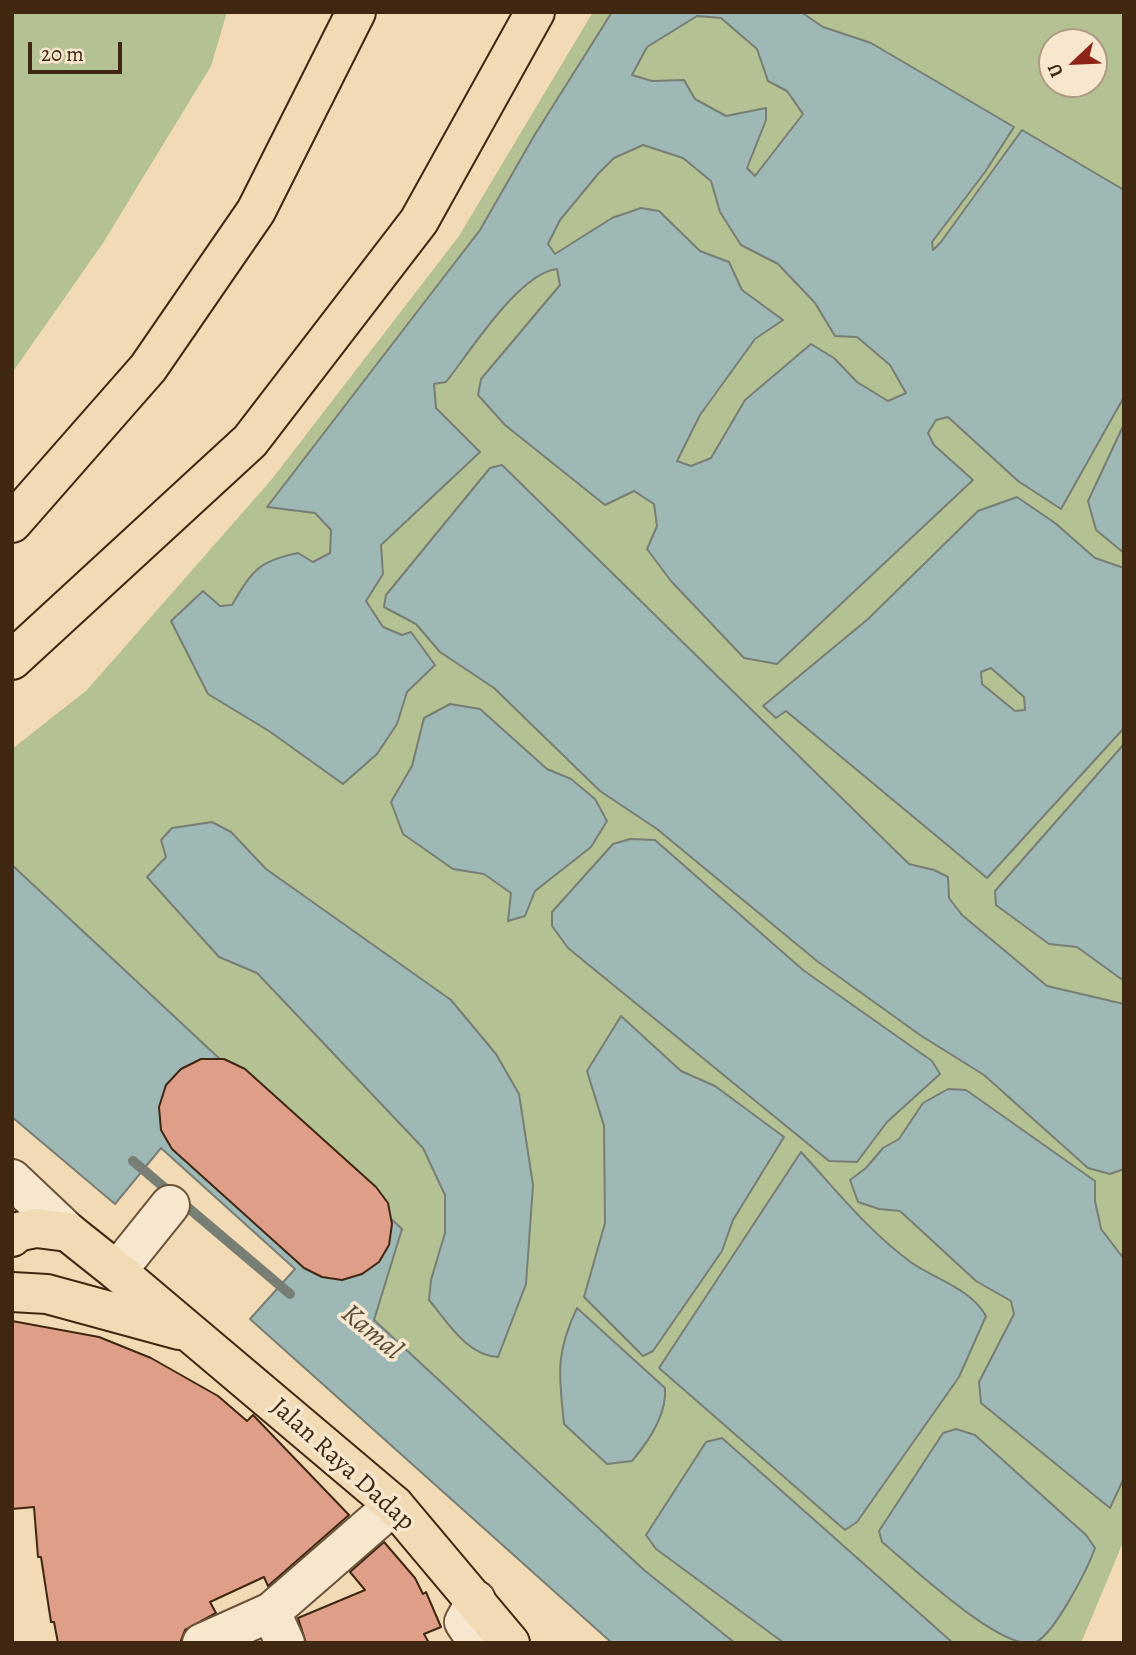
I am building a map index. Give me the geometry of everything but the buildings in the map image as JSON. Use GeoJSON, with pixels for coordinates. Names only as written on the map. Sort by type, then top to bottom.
{"type":"FeatureCollection","features":[{"type":"Feature","properties":{"kind":"main road"},"geometry":{"type":"LineString","coordinates":[[298,130],[343,12]]}},
{"type":"Feature","properties":{"kind":"main road"},"geometry":{"type":"LineString","coordinates":[[12,523],[148,368],[256,211],[356,12]]}},
{"type":"Feature","properties":{"kind":"main road"},"geometry":{"type":"LineString","coordinates":[[12,660],[250,441],[419,221],[535,12]]}},
{"type":"Feature","properties":{"kind":"main road"},"geometry":{"type":"LineString","coordinates":[[12,1237],[17,1232],[36,1228],[68,1233]]}},
{"type":"Feature","properties":{"kind":"main road","name":"Jalan Raya Dadap"},"geometry":{"type":"LineString","coordinates":[[68,1233],[117,1271],[394,1505],[510,1643]]}},
{"type":"Feature","properties":{"kind":"main road","name":"Jalan Raya Dadap"},"geometry":{"type":"LineString","coordinates":[[12,1292],[47,1294],[188,1333]]}},
{"type":"Feature","properties":{"kind":"street"},"geometry":{"type":"LineString","coordinates":[[12,1179],[68,1233]]}},
{"type":"Feature","properties":{"kind":"street"},"geometry":{"type":"LineString","coordinates":[[117,1271],[170,1205]]}},
{"type":"Feature","properties":{"kind":"street"},"geometry":{"type":"LineString","coordinates":[[202,1643],[284,1616],[394,1505]]}},
{"type":"Feature","properties":{"kind":"street"},"geometry":{"type":"LineString","coordinates":[[476,1600],[464,1622],[478,1643]]}},
{"type":"Feature","properties":{"kind":"green space"},"geometry":{"type":"Polygon","coordinates":[[[12,12],[227,12],[211,66],[103,243],[12,373],[12,12]]]}},
{"type":"Feature","properties":{"kind":"green space"},"geometry":{"type":"Polygon","coordinates":[[[593,12],[1124,12],[1124,1540],[1081,1643],[735,1643],[644,1570],[374,1320],[402,1229],[12,865],[12,749],[87,690],[272,479],[459,236],[593,12]]]}},
{"type":"Feature","properties":{"kind":"water"},"geometry":{"type":"Polygon","coordinates":[[[612,12],[801,12],[823,27],[871,43],[1014,127],[985,172],[932,242],[933,250],[1022,130],[1124,190],[1124,397],[1061,509],[1018,481],[948,417],[936,420],[928,433],[934,445],[973,480],[777,664],[744,658],[671,581],[647,549],[657,526],[654,504],[634,491],[605,505],[505,425],[478,395],[481,379],[560,285],[557,269],[542,274],[527,284],[496,316],[446,382],[434,384],[436,408],[480,452],[381,545],[383,574],[366,601],[383,627],[402,635],[411,632],[435,665],[407,692],[397,724],[377,754],[343,784],[269,731],[208,694],[171,621],[203,591],[220,606],[232,605],[251,576],[274,560],[298,553],[313,562],[330,553],[331,530],[315,513],[267,507],[480,230],[534,136],[612,12]],[[697,16],[647,47],[632,75],[652,81],[684,80],[695,99],[726,116],[766,108],[766,120],[747,168],[755,176],[803,114],[787,91],[768,81],[757,49],[721,18],[697,16]],[[643,145],[614,158],[560,220],[548,244],[555,254],[612,218],[641,208],[659,211],[700,251],[729,262],[742,290],[783,320],[755,339],[700,415],[677,461],[691,466],[711,458],[745,400],[811,344],[834,358],[857,382],[888,401],[906,393],[890,365],[857,337],[835,336],[815,303],[778,264],[741,245],[720,212],[711,181],[683,158],[643,145]]]}},
{"type":"Feature","properties":{"kind":"water"},"geometry":{"type":"Polygon","coordinates":[[[1124,424],[1124,553],[1096,530],[1088,501],[1124,424]]]}},
{"type":"Feature","properties":{"kind":"water"},"geometry":{"type":"Polygon","coordinates":[[[502,465],[909,864],[934,870],[948,877],[949,898],[962,915],[1047,986],[1124,1004],[1124,1169],[1110,1174],[1088,1168],[984,1075],[920,1035],[817,961],[657,829],[600,791],[494,688],[440,652],[416,624],[384,607],[386,595],[490,468],[502,465]]]}},
{"type":"Feature","properties":{"kind":"water"},"geometry":{"type":"Polygon","coordinates":[[[1017,497],[1055,523],[1095,558],[1124,568],[1124,728],[987,878],[786,711],[776,718],[763,706],[868,619],[978,511],[1017,497]],[[991,668],[981,672],[982,684],[1015,711],[1025,710],[1024,697],[991,668]]]}},
{"type":"Feature","properties":{"kind":"water"},"geometry":{"type":"Polygon","coordinates":[[[450,704],[480,709],[547,769],[571,779],[595,799],[607,821],[591,847],[535,891],[525,916],[508,921],[511,893],[484,874],[453,869],[403,834],[391,802],[412,766],[424,718],[450,704]]]}},
{"type":"Feature","properties":{"kind":"water"},"geometry":{"type":"Polygon","coordinates":[[[1124,744],[1124,981],[1077,947],[1049,944],[996,905],[995,891],[1124,744]]]}},
{"type":"Feature","properties":{"kind":"water"},"geometry":{"type":"Polygon","coordinates":[[[212,822],[231,832],[266,869],[451,1000],[496,1054],[519,1094],[533,1185],[526,1284],[498,1357],[477,1351],[467,1344],[429,1300],[431,1280],[445,1233],[445,1195],[423,1148],[257,973],[219,957],[147,877],[166,857],[161,840],[172,828],[212,822]]]}},
{"type":"Feature","properties":{"kind":"water"},"geometry":{"type":"Polygon","coordinates":[[[630,839],[655,840],[803,970],[932,1061],[940,1074],[887,1122],[857,1162],[829,1161],[568,948],[552,926],[552,912],[613,844],[630,839]]]}},
{"type":"Feature","properties":{"kind":"water"},"geometry":{"type":"Polygon","coordinates":[[[12,865],[402,1229],[374,1320],[644,1570],[735,1643],[612,1643],[250,1319],[295,1269],[161,1148],[115,1204],[12,1117],[12,865]]]}},
{"type":"Feature","properties":{"kind":"water"},"geometry":{"type":"Polygon","coordinates":[[[621,1016],[681,1071],[715,1086],[784,1137],[733,1220],[722,1251],[653,1351],[643,1356],[584,1297],[605,1223],[604,1126],[587,1071],[621,1016]]]}},
{"type":"Feature","properties":{"kind":"water"},"geometry":{"type":"Polygon","coordinates":[[[948,1089],[966,1090],[1095,1181],[1095,1201],[1101,1229],[1124,1259],[1124,1478],[1110,1508],[981,1403],[979,1382],[1014,1314],[1011,1301],[976,1281],[900,1211],[879,1209],[858,1202],[850,1180],[866,1168],[883,1148],[899,1139],[923,1103],[948,1089]]]}},
{"type":"Feature","properties":{"kind":"water"},"geometry":{"type":"Polygon","coordinates":[[[801,1152],[882,1238],[912,1263],[963,1292],[986,1316],[959,1377],[857,1522],[845,1530],[659,1368],[801,1152]]]}},
{"type":"Feature","properties":{"kind":"water"},"geometry":{"type":"Polygon","coordinates":[[[577,1308],[665,1388],[660,1417],[645,1445],[632,1461],[607,1464],[564,1424],[560,1365],[565,1339],[577,1308]]]}},
{"type":"Feature","properties":{"kind":"water"},"geometry":{"type":"Polygon","coordinates":[[[956,1429],[975,1435],[1086,1535],[1095,1548],[1061,1614],[1036,1642],[1021,1642],[980,1622],[882,1542],[879,1531],[943,1433],[956,1429]]]}},
{"type":"Feature","properties":{"kind":"water"},"geometry":{"type":"Polygon","coordinates":[[[722,1438],[953,1643],[784,1643],[656,1549],[646,1535],[706,1442],[722,1438]]]}},
{"type":"Feature","properties":{"kind":"waterway","name":"Kamal"},"geometry":{"type":"LineString","coordinates":[[133,1161],[290,1294]]}}]}
